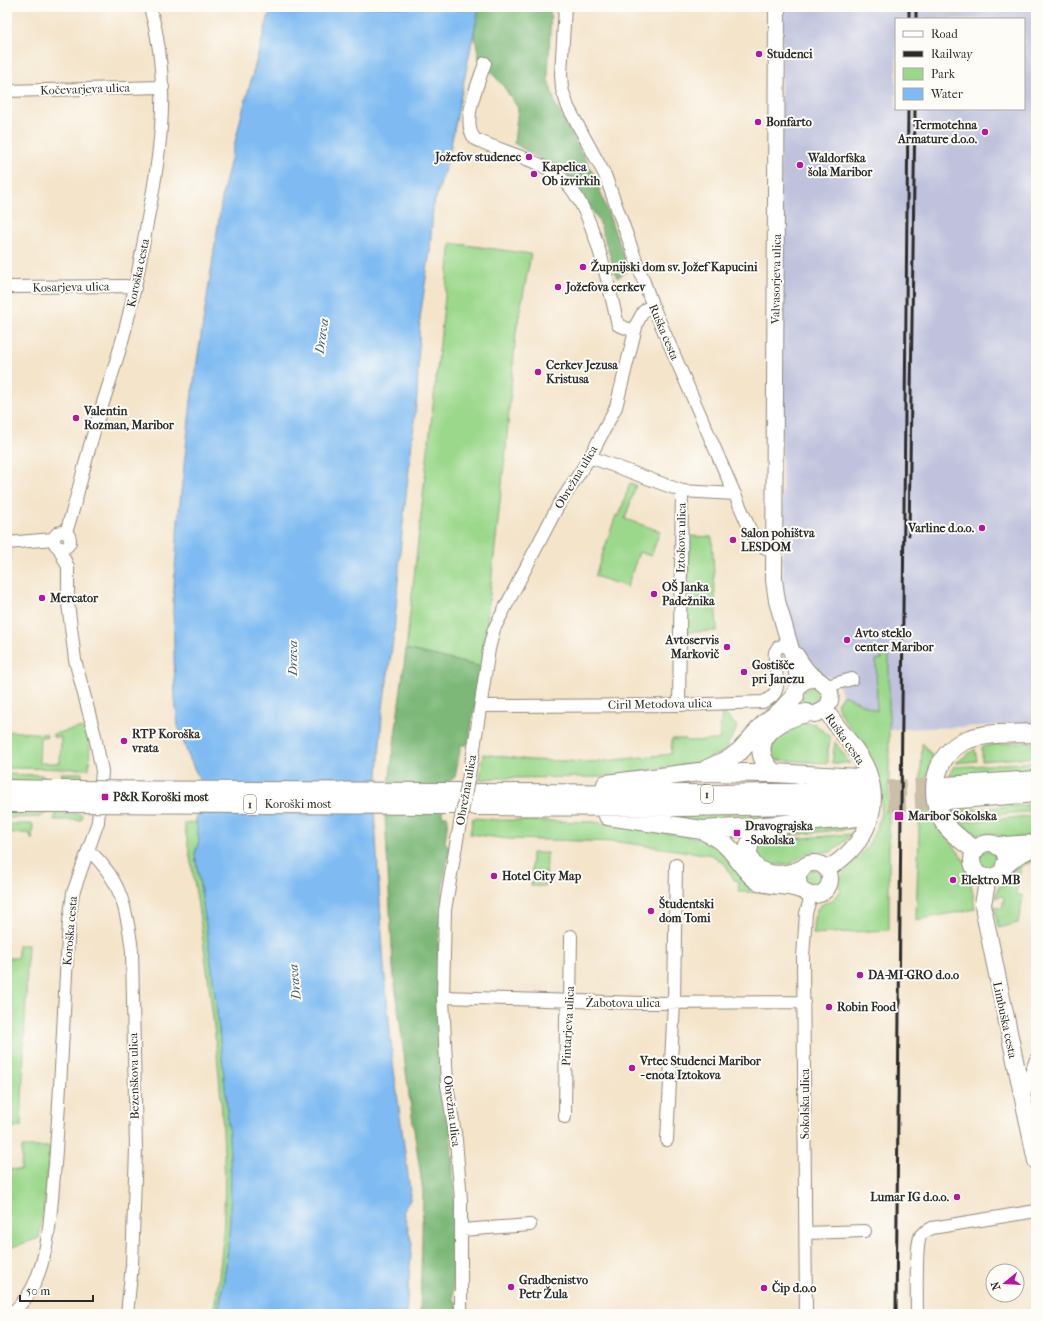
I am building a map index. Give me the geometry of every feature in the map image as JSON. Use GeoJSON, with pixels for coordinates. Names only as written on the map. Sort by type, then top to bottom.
{"type":"FeatureCollection","features":[{"type":"Feature","properties":{"kind":"main road"},"geometry":{"type":"LineString","coordinates":[[699,772],[716,766],[741,750],[765,723],[781,711],[797,691]]}},
{"type":"Feature","properties":{"kind":"main road"},"geometry":{"type":"LineString","coordinates":[[774,772],[767,766],[761,756],[761,745],[770,730],[786,718],[816,711]]}},
{"type":"Feature","properties":{"kind":"main road"},"geometry":{"type":"LineString","coordinates":[[975,850],[953,834],[946,825],[936,806],[934,792],[936,776],[942,762],[958,744],[970,739],[988,735],[1036,733]]}},
{"type":"Feature","properties":{"kind":"main road"},"geometry":{"type":"LineString","coordinates":[[555,800],[582,786],[699,772],[774,772],[859,798]]}},
{"type":"Feature","properties":{"kind":"main road"},"geometry":{"type":"LineString","coordinates":[[947,793],[1031,789],[1036,772]]}},
{"type":"Feature","properties":{"kind":"main road","name":"1"},"geometry":{"type":"LineString","coordinates":[[7,789],[59,796]]}},
{"type":"Feature","properties":{"kind":"main road","name":"1"},"geometry":{"type":"LineString","coordinates":[[7,803],[59,796]]}},
{"type":"Feature","properties":{"kind":"main road","name":"Koroški most"},"geometry":{"type":"LineString","coordinates":[[59,796],[450,799]]}},
{"type":"Feature","properties":{"kind":"main road"},"geometry":{"type":"LineString","coordinates":[[800,870],[781,875],[767,875],[761,872],[752,863],[748,849],[750,843],[758,833],[859,798]]}},
{"type":"Feature","properties":{"kind":"main road","name":"1"},"geometry":{"type":"LineString","coordinates":[[476,799],[555,800],[762,807],[859,798]]}},
{"type":"Feature","properties":{"kind":"main road"},"geometry":{"type":"LineString","coordinates":[[555,800],[578,814],[702,830],[776,826]]}},
{"type":"Feature","properties":{"kind":"main road"},"geometry":{"type":"LineString","coordinates":[[702,830],[723,842],[744,868],[757,880],[786,884],[806,892]]}},
{"type":"Feature","properties":{"kind":"main road"},"geometry":{"type":"LineString","coordinates":[[998,846],[1013,846],[1028,843],[1036,845]]}},
{"type":"Feature","properties":{"kind":"main road"},"geometry":{"type":"LineString","coordinates":[[1005,865],[1017,855],[1036,845]]}},
{"type":"Feature","properties":{"kind":"street","name":"Koroška cesta"},"geometry":{"type":"LineString","coordinates":[[11,1314],[26,1300],[36,1281],[45,1255],[57,1135],[69,922],[73,893],[98,822],[102,771],[95,736],[75,660],[68,603],[68,567],[62,541],[126,327],[135,288],[156,176],[162,130],[163,87],[158,39],[150,7]]}},
{"type":"Feature","properties":{"kind":"street","name":"Ruška cesta"},"geometry":{"type":"LineString","coordinates":[[565,7],[561,74],[562,89],[576,123],[604,175],[652,304],[752,534],[758,543],[766,549],[775,550]]}},
{"type":"Feature","properties":{"kind":"street","name":"Valvasorjeva ulica"},"geometry":{"type":"LineString","coordinates":[[775,550],[777,7]]}},
{"type":"Feature","properties":{"kind":"street"},"geometry":{"type":"LineString","coordinates":[[485,62],[470,110],[468,125],[470,134],[474,139],[538,165],[558,176],[571,189],[592,229],[618,325],[634,331]]}},
{"type":"Feature","properties":{"kind":"street","name":"Kočevarjeva ulica"},"geometry":{"type":"LineString","coordinates":[[7,91],[163,87]]}},
{"type":"Feature","properties":{"kind":"street","name":"Kosarjeva ulica"},"geometry":{"type":"LineString","coordinates":[[7,287],[126,286],[135,288]]}},
{"type":"Feature","properties":{"kind":"street","name":"Obrežna ulica"},"geometry":{"type":"LineString","coordinates":[[461,1314],[462,1230],[456,1140],[447,1085],[443,997],[446,910],[481,706],[489,649],[494,629],[558,506],[590,457],[616,407],[634,331],[643,312],[652,304]]}},
{"type":"Feature","properties":{"kind":"street"},"geometry":{"type":"LineString","coordinates":[[590,457],[682,491],[735,494]]}},
{"type":"Feature","properties":{"kind":"street","name":"Iztokova ulica"},"geometry":{"type":"LineString","coordinates":[[679,705],[682,491]]}},
{"type":"Feature","properties":{"kind":"street"},"geometry":{"type":"LineString","coordinates":[[7,543],[62,541]]}},
{"type":"Feature","properties":{"kind":"street"},"geometry":{"type":"LineString","coordinates":[[775,550],[774,580],[777,601],[789,644],[796,667],[798,707],[816,711],[830,698],[821,682],[802,664],[789,644]]}},
{"type":"Feature","properties":{"kind":"street","name":"Ciril Metodova ulica"},"geometry":{"type":"LineString","coordinates":[[481,706],[679,705],[763,702],[775,694],[778,683],[775,652],[778,647],[789,644]]}},
{"type":"Feature","properties":{"kind":"street"},"geometry":{"type":"LineString","coordinates":[[797,691],[808,679],[821,682],[852,679]]}},
{"type":"Feature","properties":{"kind":"street","name":"Ruška cesta"},"geometry":{"type":"LineString","coordinates":[[816,711],[859,757],[868,772],[872,798],[872,811],[864,834],[845,857],[827,870]]}},
{"type":"Feature","properties":{"kind":"street"},"geometry":{"type":"LineString","coordinates":[[988,843],[998,846],[1005,854],[1005,865],[999,875],[988,878],[977,872],[972,866],[972,858],[975,850],[983,844],[988,843]]}},
{"type":"Feature","properties":{"kind":"street","name":"Bezenškova ulica"},"geometry":{"type":"LineString","coordinates":[[88,850],[104,864],[119,890],[128,919],[132,951],[136,1149],[132,1265],[127,1314]]}},
{"type":"Feature","properties":{"kind":"street"},"geometry":{"type":"LineString","coordinates":[[812,863],[816,863],[827,870],[830,879],[828,888],[822,894],[806,892],[797,879],[800,870],[804,866],[812,863]]}},
{"type":"Feature","properties":{"kind":"street"},"geometry":{"type":"LineString","coordinates":[[667,1140],[674,1003],[676,865]]}},
{"type":"Feature","properties":{"kind":"street","name":"Limbuška cesta"},"geometry":{"type":"LineString","coordinates":[[988,878],[984,898],[985,917],[1022,1101],[1036,1161]]}},
{"type":"Feature","properties":{"kind":"street","name":"Sokolska ulica"},"geometry":{"type":"LineString","coordinates":[[806,892],[803,957],[809,1233],[806,1314]]}},
{"type":"Feature","properties":{"kind":"street","name":"Pintarjeva ulica"},"geometry":{"type":"LineString","coordinates":[[565,1117],[566,1016],[570,1002],[571,936]]}},
{"type":"Feature","properties":{"kind":"street","name":"Žabotova ulica"},"geometry":{"type":"LineString","coordinates":[[443,997],[570,1002],[804,1002]]}},
{"type":"Feature","properties":{"kind":"street"},"geometry":{"type":"LineString","coordinates":[[1022,1101],[1036,1059]]}},
{"type":"Feature","properties":{"kind":"street"},"geometry":{"type":"LineString","coordinates":[[917,1314],[918,1251],[919,1240],[922,1234],[932,1228],[1036,1211]]}},
{"type":"Feature","properties":{"kind":"street"},"geometry":{"type":"LineString","coordinates":[[462,1230],[530,1225]]}},
{"type":"Feature","properties":{"kind":"street"},"geometry":{"type":"LineString","coordinates":[[809,1233],[865,1232]]}},
{"type":"Feature","properties":{"kind":"shaded area"},"geometry":{"type":"Polygon","coordinates":[[[783,7],[1036,7],[1036,724],[852,731],[838,708],[838,700],[842,695],[837,680],[816,672],[805,662],[793,639],[783,604],[780,148],[783,7]]]}},
{"type":"Feature","properties":{"kind":"green space"},"geometry":{"type":"Polygon","coordinates":[[[479,7],[551,7],[548,79],[556,106],[594,175],[629,270],[617,278],[599,221],[573,180],[514,143],[518,108],[504,87],[479,58],[474,33],[479,7]]]}},
{"type":"Feature","properties":{"kind":"green space"},"geometry":{"type":"Polygon","coordinates":[[[451,243],[531,254],[516,332],[506,447],[482,667],[406,649],[451,243]]]}},
{"type":"Feature","properties":{"kind":"green space"},"geometry":{"type":"Polygon","coordinates":[[[630,483],[636,485],[625,519],[660,531],[651,556],[639,552],[627,587],[595,576],[616,515],[619,516],[630,483]]]}},
{"type":"Feature","properties":{"kind":"green space"},"geometry":{"type":"Polygon","coordinates":[[[689,536],[712,537],[717,631],[687,632],[689,536]]]}},
{"type":"Feature","properties":{"kind":"green space"},"geometry":{"type":"Polygon","coordinates":[[[406,649],[482,667],[469,740],[467,745],[461,745],[455,777],[450,781],[444,782],[442,816],[447,816],[448,819],[445,842],[450,848],[440,910],[439,973],[458,1255],[453,1257],[453,1300],[458,1303],[457,1314],[420,1314],[423,1192],[393,968],[385,815],[406,649]]]}},
{"type":"Feature","properties":{"kind":"green space"},"geometry":{"type":"Polygon","coordinates":[[[882,654],[889,654],[889,930],[813,934],[814,918],[818,909],[821,905],[831,902],[841,890],[839,885],[842,876],[866,849],[878,824],[882,798],[877,774],[866,752],[841,715],[837,704],[843,695],[877,711],[876,660],[882,659],[882,654]]]}},
{"type":"Feature","properties":{"kind":"green space"},"geometry":{"type":"Polygon","coordinates":[[[812,687],[819,690],[822,697],[819,704],[812,707],[805,704],[802,697],[805,690],[812,687]]]}},
{"type":"Feature","properties":{"kind":"green space"},"geometry":{"type":"Polygon","coordinates":[[[722,712],[736,725],[735,731],[726,750],[703,762],[603,777],[496,778],[480,780],[483,754],[530,760],[597,762],[671,754],[672,739],[686,739],[687,741],[719,740],[722,712]]]}},
{"type":"Feature","properties":{"kind":"green space"},"geometry":{"type":"Polygon","coordinates":[[[801,722],[815,724],[831,738],[828,750],[828,763],[776,760],[771,755],[771,748],[776,738],[784,730],[801,722]]]}},
{"type":"Feature","properties":{"kind":"green space"},"geometry":{"type":"Polygon","coordinates":[[[79,728],[85,730],[90,743],[89,769],[7,768],[7,731],[46,734],[47,737],[40,737],[39,763],[60,763],[61,737],[53,737],[53,734],[79,728]]]}},
{"type":"Feature","properties":{"kind":"green space"},"geometry":{"type":"Polygon","coordinates":[[[835,742],[850,763],[832,763],[835,742]]]}},
{"type":"Feature","properties":{"kind":"green space"},"geometry":{"type":"Polygon","coordinates":[[[1036,742],[1036,757],[982,761],[982,747],[995,744],[1036,742]]]}},
{"type":"Feature","properties":{"kind":"green space"},"geometry":{"type":"Polygon","coordinates":[[[922,743],[932,755],[925,785],[928,806],[937,826],[961,855],[970,878],[975,909],[916,920],[922,743]]]}},
{"type":"Feature","properties":{"kind":"green space"},"geometry":{"type":"Polygon","coordinates":[[[975,749],[977,761],[956,763],[975,749]]]}},
{"type":"Feature","properties":{"kind":"green space"},"geometry":{"type":"Polygon","coordinates":[[[1036,762],[1036,770],[949,776],[953,767],[1036,762]]]}},
{"type":"Feature","properties":{"kind":"green space"},"geometry":{"type":"Polygon","coordinates":[[[61,773],[82,773],[82,779],[63,779],[61,773]]]}},
{"type":"Feature","properties":{"kind":"green space"},"geometry":{"type":"Polygon","coordinates":[[[7,774],[41,775],[54,782],[7,784],[7,774]]]}},
{"type":"Feature","properties":{"kind":"green space"},"geometry":{"type":"Polygon","coordinates":[[[1036,804],[1036,811],[956,818],[951,811],[1036,804]]]}},
{"type":"Feature","properties":{"kind":"green space"},"geometry":{"type":"Polygon","coordinates":[[[7,808],[51,811],[39,817],[7,818],[7,808]]]}},
{"type":"Feature","properties":{"kind":"green space"},"geometry":{"type":"Polygon","coordinates":[[[860,810],[701,825],[649,812],[860,810]]]}},
{"type":"Feature","properties":{"kind":"green space"},"geometry":{"type":"Polygon","coordinates":[[[56,814],[82,814],[81,820],[54,820],[56,814]]]}},
{"type":"Feature","properties":{"kind":"green space"},"geometry":{"type":"Polygon","coordinates":[[[1036,816],[1036,835],[1008,839],[992,833],[976,834],[960,822],[1036,816]]]}},
{"type":"Feature","properties":{"kind":"green space"},"geometry":{"type":"Polygon","coordinates":[[[473,818],[594,822],[694,837],[717,848],[765,892],[738,892],[739,881],[734,880],[725,864],[712,855],[619,842],[508,839],[470,834],[473,818]]]}},
{"type":"Feature","properties":{"kind":"green space"},"geometry":{"type":"Polygon","coordinates":[[[858,821],[854,828],[757,839],[759,836],[858,821]]]}},
{"type":"Feature","properties":{"kind":"green space"},"geometry":{"type":"Polygon","coordinates":[[[196,822],[199,841],[195,854],[216,1000],[225,1082],[230,1149],[231,1182],[228,1248],[224,1281],[217,1314],[213,1314],[219,1279],[222,1244],[224,1209],[224,1140],[219,1070],[209,981],[184,823],[196,822]]]}},
{"type":"Feature","properties":{"kind":"green space"},"geometry":{"type":"Polygon","coordinates":[[[7,824],[33,824],[32,840],[29,833],[7,834],[7,824]]]}},
{"type":"Feature","properties":{"kind":"green space"},"geometry":{"type":"Polygon","coordinates":[[[851,834],[840,846],[831,852],[807,853],[790,864],[769,865],[759,859],[757,850],[759,844],[767,841],[851,834]]]}},
{"type":"Feature","properties":{"kind":"green space"},"geometry":{"type":"Polygon","coordinates":[[[989,850],[996,853],[999,860],[996,867],[989,870],[982,867],[979,860],[982,853],[989,850]]]}},
{"type":"Feature","properties":{"kind":"green space"},"geometry":{"type":"Polygon","coordinates":[[[532,853],[547,853],[546,886],[531,886],[532,853]]]}},
{"type":"Feature","properties":{"kind":"green space"},"geometry":{"type":"Polygon","coordinates":[[[1036,855],[1036,860],[1021,866],[1016,894],[1023,896],[1018,923],[998,928],[994,906],[1002,909],[1004,897],[1001,896],[995,898],[998,888],[1008,879],[1018,864],[1036,855]]]}},
{"type":"Feature","properties":{"kind":"green space"},"geometry":{"type":"Polygon","coordinates":[[[809,870],[817,870],[822,875],[820,886],[817,888],[809,888],[804,883],[804,875],[809,870]]]}},
{"type":"Feature","properties":{"kind":"green space"},"geometry":{"type":"Polygon","coordinates":[[[18,945],[28,945],[21,1127],[7,1127],[7,958],[18,958],[18,945]]]}},
{"type":"Feature","properties":{"kind":"green space"},"geometry":{"type":"Polygon","coordinates":[[[22,1147],[50,1147],[44,1206],[39,1238],[7,1249],[7,1169],[21,1170],[22,1147]]]}},
{"type":"Feature","properties":{"kind":"water","name":"Drava"},"geometry":{"type":"Polygon","coordinates":[[[271,7],[479,7],[448,160],[433,207],[430,251],[420,318],[417,396],[401,542],[394,634],[382,714],[375,822],[384,967],[393,1063],[411,1198],[403,1211],[412,1243],[406,1314],[217,1314],[224,1281],[230,1215],[231,1182],[228,1115],[216,1000],[195,854],[199,841],[196,822],[199,779],[188,755],[178,726],[175,700],[173,603],[178,520],[191,401],[223,192],[242,113],[271,7]]]}},
{"type":"Feature","properties":{"kind":"tunnel"},"geometry":{"type":"LineString","coordinates":[[861,791],[946,786]]}},
{"type":"Feature","properties":{"kind":"tunnel"},"geometry":{"type":"LineString","coordinates":[[861,804],[947,800]]}},
{"type":"Feature","properties":{"kind":"railway"},"geometry":{"type":"LineString","coordinates":[[909,7],[909,18]]}},
{"type":"Feature","properties":{"kind":"railway"},"geometry":{"type":"LineString","coordinates":[[916,7],[916,18]]}},
{"type":"Feature","properties":{"kind":"railway"},"geometry":{"type":"LineString","coordinates":[[896,1314],[908,110]]}},
{"type":"Feature","properties":{"kind":"railway"},"geometry":{"type":"LineString","coordinates":[[909,535],[915,110]]}},
{"type":"Feature","properties":{"kind":"place","name":"Studenci"},"geometry":{"type":"Point","coordinates":[759,54]}},
{"type":"Feature","properties":{"kind":"place","name":"Bonfarto"},"geometry":{"type":"Point","coordinates":[758,122]}},
{"type":"Feature","properties":{"kind":"place","name":"Termotehna Armature d.o.o."},"geometry":{"type":"Point","coordinates":[985,132]}},
{"type":"Feature","properties":{"kind":"place","name":"Jožefov studenec"},"geometry":{"type":"Point","coordinates":[529,157]}},
{"type":"Feature","properties":{"kind":"place","name":"Waldorfska šola Maribor"},"geometry":{"type":"Point","coordinates":[800,165]}},
{"type":"Feature","properties":{"kind":"place","name":"Kapelica Ob izvirkih"},"geometry":{"type":"Point","coordinates":[534,174]}},
{"type":"Feature","properties":{"kind":"place","name":"Župnijski dom sv. Jožef Kapucini"},"geometry":{"type":"Point","coordinates":[583,267]}},
{"type":"Feature","properties":{"kind":"place","name":"Jožefova cerkev"},"geometry":{"type":"Point","coordinates":[558,287]}},
{"type":"Feature","properties":{"kind":"place","name":"Cerkev Jezusa Kristusa"},"geometry":{"type":"Point","coordinates":[538,372]}},
{"type":"Feature","properties":{"kind":"place","name":"Valentin Rozman, Maribor"},"geometry":{"type":"Point","coordinates":[76,418]}},
{"type":"Feature","properties":{"kind":"place","name":"Varline d.o.o."},"geometry":{"type":"Point","coordinates":[982,528]}},
{"type":"Feature","properties":{"kind":"place","name":"Salon pohištva LESDOM"},"geometry":{"type":"Point","coordinates":[733,540]}},
{"type":"Feature","properties":{"kind":"place","name":"OŠ Janka Padežnika"},"geometry":{"type":"Point","coordinates":[654,594]}},
{"type":"Feature","properties":{"kind":"place","name":"Mercator"},"geometry":{"type":"Point","coordinates":[42,598]}},
{"type":"Feature","properties":{"kind":"place","name":"Avto steklo center Maribor"},"geometry":{"type":"Point","coordinates":[847,640]}},
{"type":"Feature","properties":{"kind":"place","name":"Avtoservis Markovič"},"geometry":{"type":"Point","coordinates":[727,647]}},
{"type":"Feature","properties":{"kind":"place","name":"Gostišče pri Janezu"},"geometry":{"type":"Point","coordinates":[744,672]}},
{"type":"Feature","properties":{"kind":"place","name":"RTP Koroška vrata"},"geometry":{"type":"Point","coordinates":[124,741]}},
{"type":"Feature","properties":{"kind":"place","name":"P&R Koroški most"},"geometry":{"type":"Point","coordinates":[105,797]}},
{"type":"Feature","properties":{"kind":"place","name":"Maribor Sokolska"},"geometry":{"type":"Point","coordinates":[899,816]}},
{"type":"Feature","properties":{"kind":"place","name":"Dravograjska - Sokolska"},"geometry":{"type":"Point","coordinates":[737,833]}},
{"type":"Feature","properties":{"kind":"place","name":"Hotel City Map"},"geometry":{"type":"Point","coordinates":[494,876]}},
{"type":"Feature","properties":{"kind":"place","name":"Elektro MB"},"geometry":{"type":"Point","coordinates":[953,880]}},
{"type":"Feature","properties":{"kind":"place","name":"Študentski dom Tomi"},"geometry":{"type":"Point","coordinates":[651,911]}},
{"type":"Feature","properties":{"kind":"place","name":"DA-MI-GRO d.o.o"},"geometry":{"type":"Point","coordinates":[860,975]}},
{"type":"Feature","properties":{"kind":"place","name":"Robin Food"},"geometry":{"type":"Point","coordinates":[829,1007]}},
{"type":"Feature","properties":{"kind":"place","name":"Vrtec Studenci Maribor - enota Iztokova"},"geometry":{"type":"Point","coordinates":[632,1068]}},
{"type":"Feature","properties":{"kind":"place","name":"Lumar IG d.o.o."},"geometry":{"type":"Point","coordinates":[957,1197]}},
{"type":"Feature","properties":{"kind":"place","name":"Gradbenistvo Petr Žula"},"geometry":{"type":"Point","coordinates":[511,1287]}},
{"type":"Feature","properties":{"kind":"place","name":"Čip d.o.o"},"geometry":{"type":"Point","coordinates":[764,1288]}}]}
